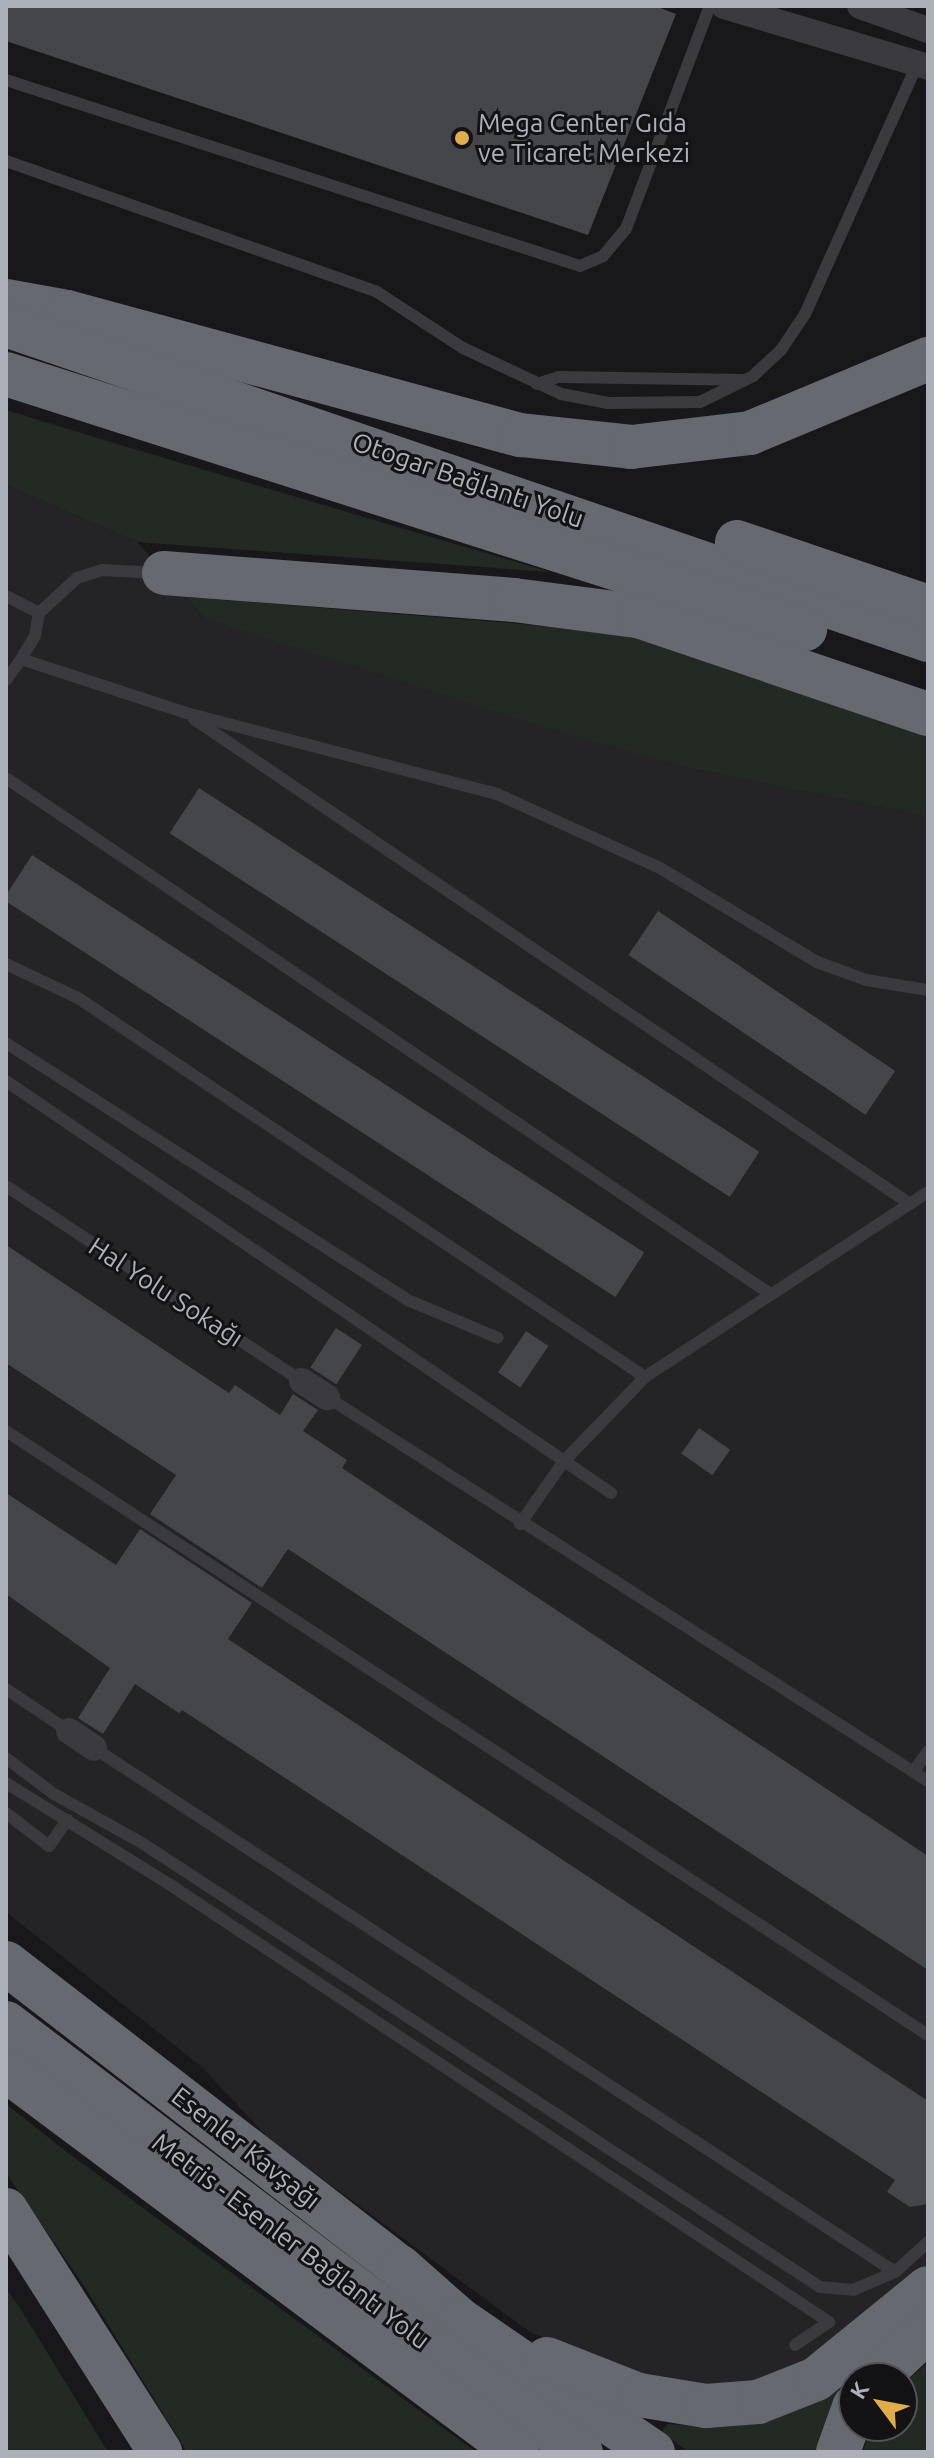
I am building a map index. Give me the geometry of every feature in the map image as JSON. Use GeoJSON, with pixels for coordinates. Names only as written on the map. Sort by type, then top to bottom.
{"type":"FeatureCollection","features":[{"type":"Feature","properties":{"kind":"highway"},"geometry":{"type":"LineString","coordinates":[[6,301],[67,312],[521,435],[631,447],[750,433],[928,359]]}},
{"type":"Feature","properties":{"kind":"highway","name":"Otogar Bağlantı Yolu"},"geometry":{"type":"LineString","coordinates":[[6,325],[928,640]]}},
{"type":"Feature","properties":{"kind":"highway","name":"Otogar Bağlantı Yolu"},"geometry":{"type":"LineString","coordinates":[[6,374],[774,619],[928,672]]}},
{"type":"Feature","properties":{"kind":"highway"},"geometry":{"type":"LineString","coordinates":[[163,377],[239,387],[510,467],[928,607]]}},
{"type":"Feature","properties":{"kind":"highway"},"geometry":{"type":"LineString","coordinates":[[164,573],[514,600],[638,616],[928,714]]}},
{"type":"Feature","properties":{"kind":"highway"},"geometry":{"type":"LineString","coordinates":[[774,619],[830,655],[928,693]]}},
{"type":"Feature","properties":{"kind":"highway"},"geometry":{"type":"LineString","coordinates":[[6,1936],[93,2029]]}},
{"type":"Feature","properties":{"kind":"highway"},"geometry":{"type":"LineString","coordinates":[[6,1963],[93,2029]]}},
{"type":"Feature","properties":{"kind":"highway","name":"Metris - Esenler Bağlantı Yolu"},"geometry":{"type":"LineString","coordinates":[[6,2023],[436,2350],[581,2452]]}},
{"type":"Feature","properties":{"kind":"highway","name":"Esenler Kavşağı"},"geometry":{"type":"LineString","coordinates":[[93,2029],[400,2267]]}},
{"type":"Feature","properties":{"kind":"highway","name":"Metris - Esenler Bağlantı Yolu"},"geometry":{"type":"LineString","coordinates":[[6,2070],[517,2452]]}},
{"type":"Feature","properties":{"kind":"highway"},"geometry":{"type":"LineString","coordinates":[[6,2210],[101,2352],[160,2452]]}},
{"type":"Feature","properties":{"kind":"highway"},"geometry":{"type":"LineString","coordinates":[[400,2267],[521,2346],[577,2373],[639,2395],[706,2406],[758,2402],[816,2379],[911,2280]]}},
{"type":"Feature","properties":{"kind":"highway"},"geometry":{"type":"LineString","coordinates":[[400,2267],[460,2320],[653,2452]]}},
{"type":"Feature","properties":{"kind":"highway"},"geometry":{"type":"LineString","coordinates":[[894,2362],[928,2330]]}},
{"type":"Feature","properties":{"kind":"highway"},"geometry":{"type":"LineString","coordinates":[[101,2352],[118,2415],[137,2452]]}},
{"type":"Feature","properties":{"kind":"street"},"geometry":{"type":"LineString","coordinates":[[724,6],[923,66]]}},
{"type":"Feature","properties":{"kind":"street"},"geometry":{"type":"LineString","coordinates":[[860,6],[928,30]]}},
{"type":"Feature","properties":{"kind":"street","name":"Hal Yolu Sokağı"},"geometry":{"type":"LineString","coordinates":[[302,1381],[327,1397]]}},
{"type":"Feature","properties":{"kind":"street"},"geometry":{"type":"LineString","coordinates":[[69,1731],[94,1748]]}},
{"type":"Feature","properties":{"kind":"lane"},"geometry":{"type":"LineString","coordinates":[[6,80],[580,266],[603,256],[626,229],[710,6]]}},
{"type":"Feature","properties":{"kind":"lane"},"geometry":{"type":"LineString","coordinates":[[6,161],[377,292],[463,348],[561,394],[650,405],[700,402],[745,380],[781,350],[805,314],[923,66]]}},
{"type":"Feature","properties":{"kind":"lane"},"geometry":{"type":"LineString","coordinates":[[537,384],[559,377],[745,380]]}},
{"type":"Feature","properties":{"kind":"lane"},"geometry":{"type":"LineString","coordinates":[[6,680],[35,636],[39,613],[77,578],[102,570],[164,573]]}},
{"type":"Feature","properties":{"kind":"lane"},"geometry":{"type":"LineString","coordinates":[[6,596],[39,613]]}},
{"type":"Feature","properties":{"kind":"lane"},"geometry":{"type":"LineString","coordinates":[[21,659],[186,713],[497,794],[660,868],[829,968],[866,980],[928,990]]}},
{"type":"Feature","properties":{"kind":"lane"},"geometry":{"type":"LineString","coordinates":[[186,713],[910,1204]]}},
{"type":"Feature","properties":{"kind":"lane"},"geometry":{"type":"LineString","coordinates":[[6,778],[769,1293]]}},
{"type":"Feature","properties":{"kind":"lane"},"geometry":{"type":"LineString","coordinates":[[6,964],[78,998],[645,1377]]}},
{"type":"Feature","properties":{"kind":"lane"},"geometry":{"type":"LineString","coordinates":[[6,1043],[410,1301],[498,1338]]}},
{"type":"Feature","properties":{"kind":"lane"},"geometry":{"type":"LineString","coordinates":[[6,1081],[611,1493]]}},
{"type":"Feature","properties":{"kind":"lane","name":"Hal Yolu Sokağı"},"geometry":{"type":"LineString","coordinates":[[6,1186],[302,1381]]}},
{"type":"Feature","properties":{"kind":"lane"},"geometry":{"type":"LineString","coordinates":[[520,1524],[564,1461],[645,1377],[769,1293],[928,1192]]}},
{"type":"Feature","properties":{"kind":"lane"},"geometry":{"type":"LineString","coordinates":[[327,1397],[520,1524],[928,1781]]}},
{"type":"Feature","properties":{"kind":"lane"},"geometry":{"type":"LineString","coordinates":[[6,1431],[928,2035]]}},
{"type":"Feature","properties":{"kind":"lane"},"geometry":{"type":"LineString","coordinates":[[6,1689],[69,1731]]}},
{"type":"Feature","properties":{"kind":"lane"},"geometry":{"type":"LineString","coordinates":[[94,1748],[911,2280]]}},
{"type":"Feature","properties":{"kind":"lane"},"geometry":{"type":"LineString","coordinates":[[914,1771],[928,1751]]}},
{"type":"Feature","properties":{"kind":"lane"},"geometry":{"type":"LineString","coordinates":[[6,1758],[787,2269],[837,2290],[911,2280]]}},
{"type":"Feature","properties":{"kind":"lane"},"geometry":{"type":"LineString","coordinates":[[6,1783],[67,1820],[829,2322],[795,2345]]}},
{"type":"Feature","properties":{"kind":"lane"},"geometry":{"type":"LineString","coordinates":[[6,1813],[49,1846],[67,1820]]}},
{"type":"Feature","properties":{"kind":"lane"},"geometry":{"type":"LineString","coordinates":[[911,2280],[928,2242]]}},
{"type":"Feature","properties":{"kind":"shaded area"},"geometry":{"type":"Polygon","coordinates":[[[6,410],[550,572],[137,542],[6,485],[6,410]]]}},
{"type":"Feature","properties":{"kind":"shaded area"},"geometry":{"type":"Polygon","coordinates":[[[6,485],[137,542],[204,618],[686,767],[928,817],[928,2269],[803,2368],[712,2391],[611,2366],[530,2332],[270,2140],[201,2066],[6,1912],[6,485]]]}},
{"type":"Feature","properties":{"kind":"shaded area"},"geometry":{"type":"Polygon","coordinates":[[[186,597],[634,633],[928,727],[928,817],[686,767],[557,731],[204,618],[186,597]]]}},
{"type":"Feature","properties":{"kind":"shaded area"},"geometry":{"type":"Polygon","coordinates":[[[6,2104],[68,2153],[476,2452],[187,2452],[85,2287],[6,2173],[6,2104]]]}},
{"type":"Feature","properties":{"kind":"shaded area"},"geometry":{"type":"Polygon","coordinates":[[[6,2289],[20,2308],[108,2452],[6,2452],[6,2289]]]}},
{"type":"Feature","properties":{"kind":"shaded area"},"geometry":{"type":"Polygon","coordinates":[[[928,2362],[928,2452],[863,2452],[866,2442],[918,2442],[918,2371],[928,2362]]]}},
{"type":"Feature","properties":{"kind":"shaded area"},"geometry":{"type":"Polygon","coordinates":[[[838,2377],[838,2401],[821,2452],[690,2452],[660,2433],[668,2424],[696,2426],[838,2377]]]}},
{"type":"Feature","properties":{"kind":"building","name":"Mega Center Gıda ve Ticaret Merkezi"},"geometry":{"type":"Polygon","coordinates":[[[6,6],[655,6],[676,14],[588,235],[6,41],[6,6]]]}},
{"type":"Feature","properties":{"kind":"building"},"geometry":{"type":"Polygon","coordinates":[[[199,788],[759,1152],[730,1197],[170,833],[199,788]]]}},
{"type":"Feature","properties":{"kind":"building"},"geometry":{"type":"Polygon","coordinates":[[[32,855],[644,1253],[615,1297],[6,901],[6,895],[32,855]]]}},
{"type":"Feature","properties":{"kind":"building"},"geometry":{"type":"Polygon","coordinates":[[[658,911],[895,1071],[865,1115],[628,955],[658,911]]]}},
{"type":"Feature","properties":{"kind":"building"},"geometry":{"type":"Polygon","coordinates":[[[6,1245],[229,1393],[235,1385],[280,1415],[293,1394],[318,1410],[303,1431],[347,1460],[342,1468],[928,1856],[928,1970],[288,1549],[262,1588],[150,1514],[176,1475],[6,1363],[6,1245]]]}},
{"type":"Feature","properties":{"kind":"building"},"geometry":{"type":"Polygon","coordinates":[[[336,1328],[362,1345],[336,1384],[310,1367],[336,1328]]]}},
{"type":"Feature","properties":{"kind":"building"},"geometry":{"type":"Polygon","coordinates":[[[526,1331],[548,1346],[520,1388],[498,1372],[526,1331]]]}},
{"type":"Feature","properties":{"kind":"building"},"geometry":{"type":"Polygon","coordinates":[[[699,1428],[730,1450],[712,1475],[681,1453],[699,1428]]]}},
{"type":"Feature","properties":{"kind":"building"},"geometry":{"type":"Polygon","coordinates":[[[6,1493],[116,1565],[140,1529],[252,1603],[228,1639],[928,2101],[928,2204],[910,2207],[887,2192],[895,2180],[182,1710],[179,1713],[135,1684],[103,1734],[78,1718],[110,1668],[6,1594],[6,1493]]]}},
{"type":"Feature","properties":{"kind":"place","name":"Mega Center Gıda ve Ticaret Merkezi"},"geometry":{"type":"Point","coordinates":[462,138]}}]}
